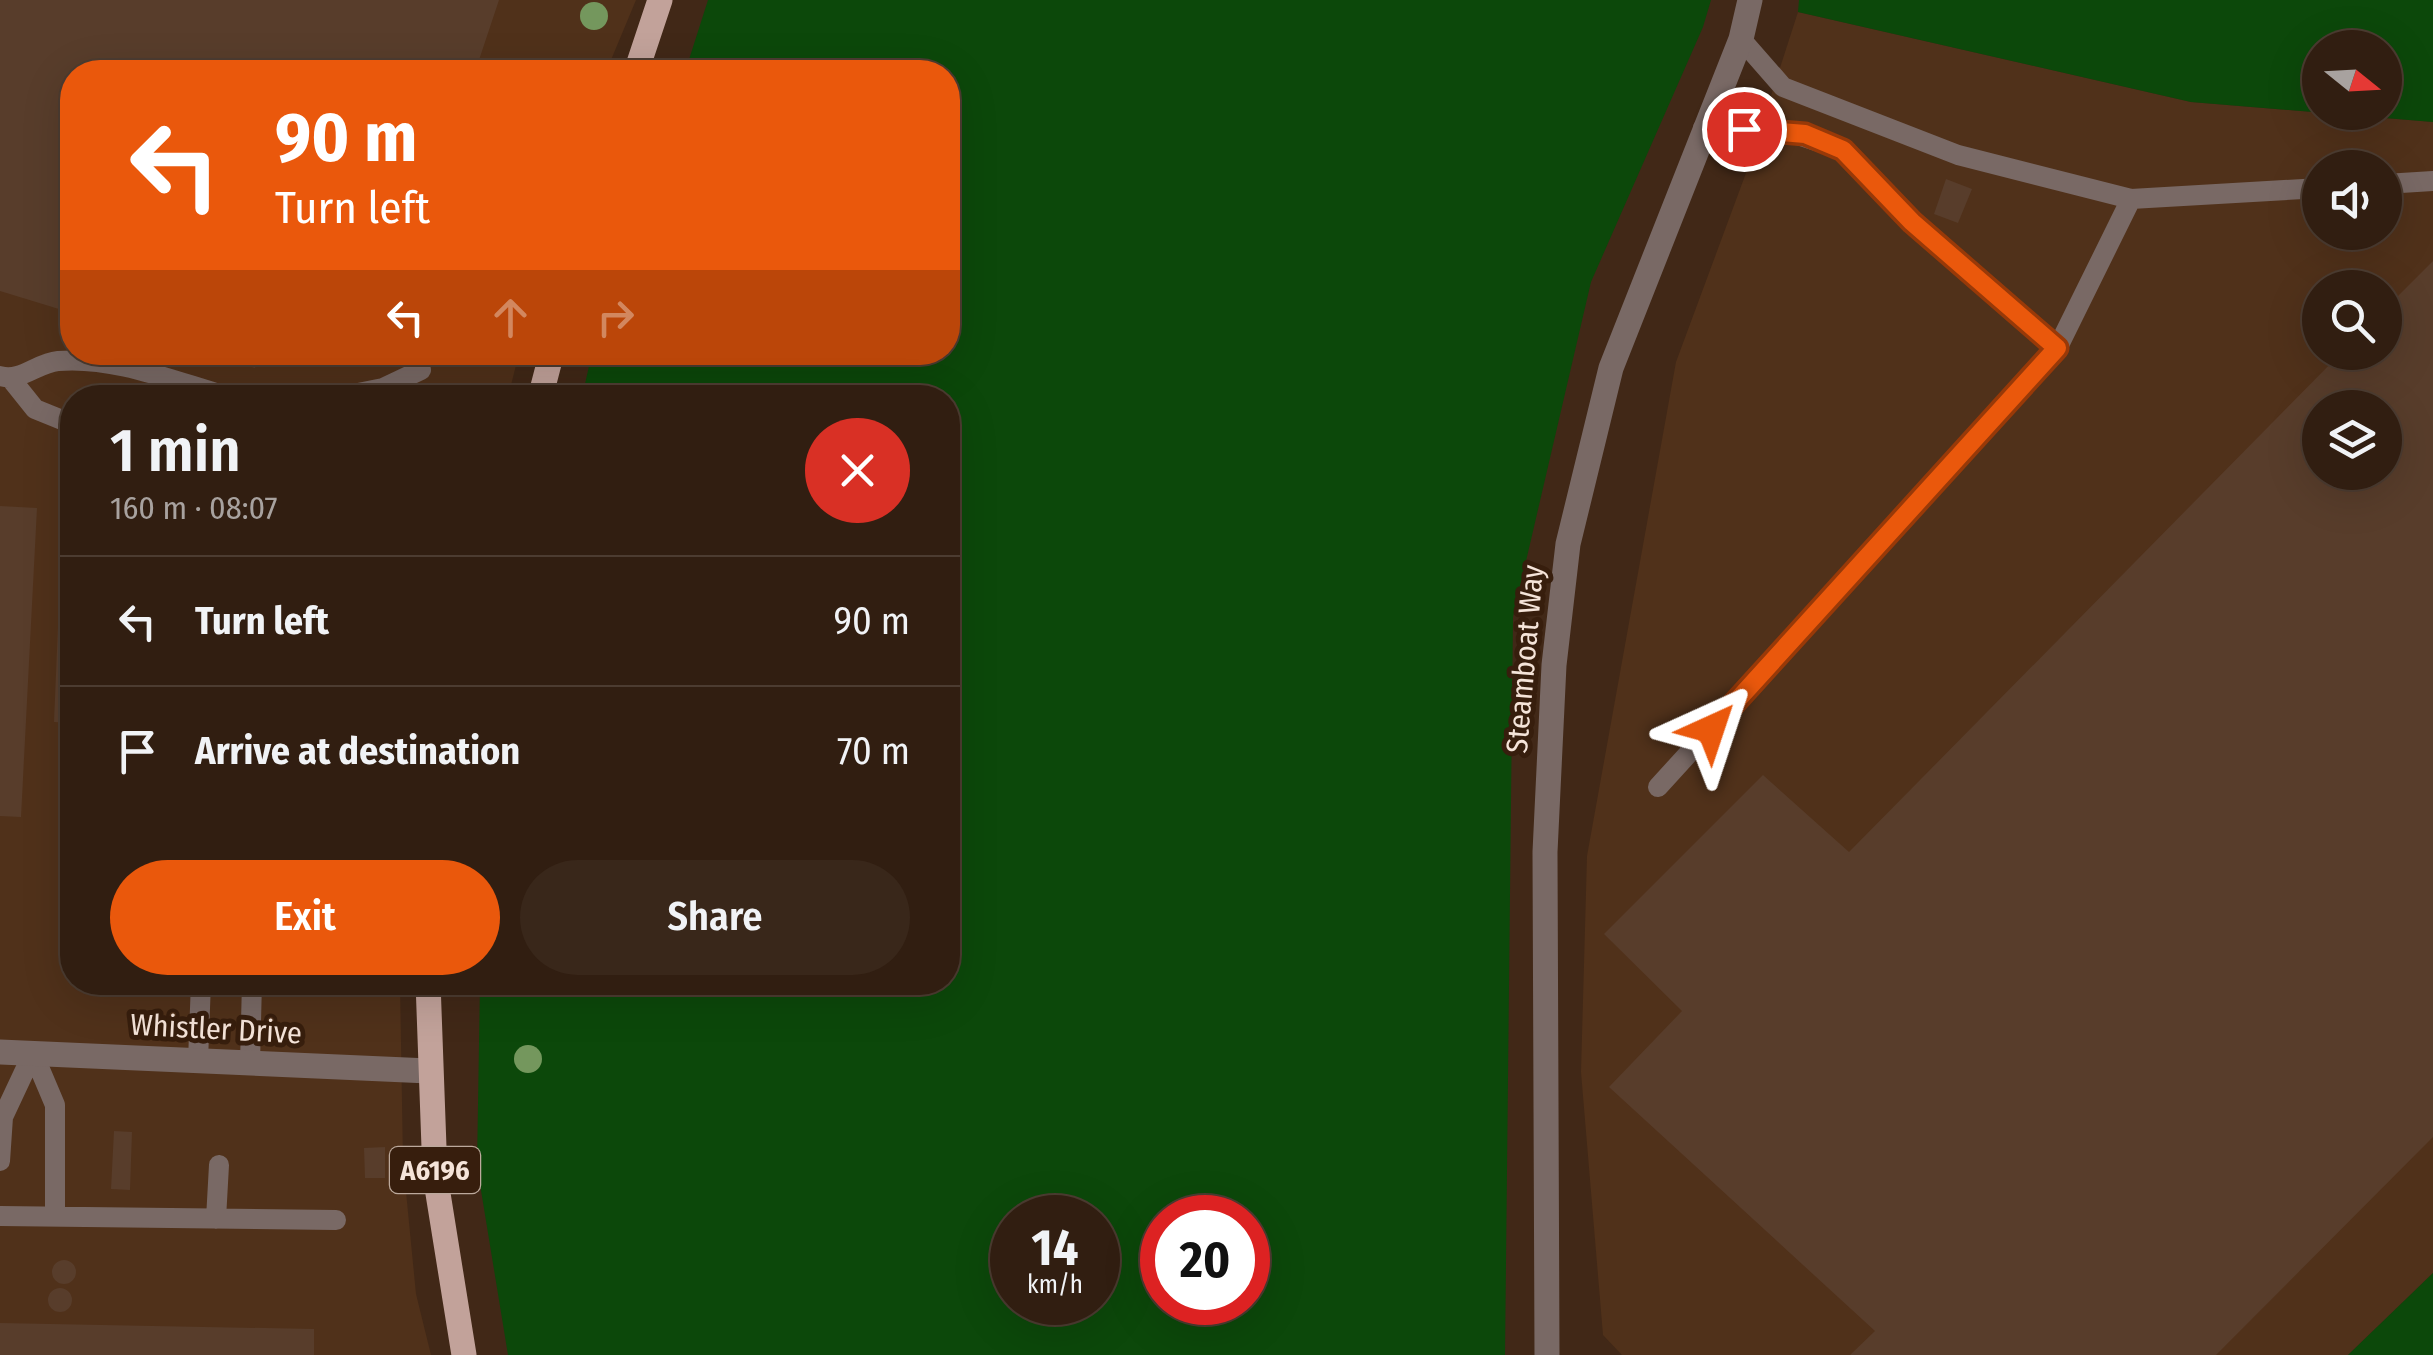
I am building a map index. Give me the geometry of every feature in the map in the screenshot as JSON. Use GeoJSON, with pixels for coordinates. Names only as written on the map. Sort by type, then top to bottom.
{"type":"FeatureCollection","features":[{"type":"Feature","properties":{"kind":"main road"},"geometry":{"type":"LineString","coordinates":[[640,60],[660,0]]}},
{"type":"Feature","properties":{"kind":"main road","name":"A6196"},"geometry":{"type":"LineString","coordinates":[[428,995],[438,1194],[464,1355]]}},
{"type":"Feature","properties":{"kind":"street","name":"Steamboat Way"},"geometry":{"type":"LineString","coordinates":[[1547,1355],[1545,852],[1554,665],[1568,544],[1611,368],[1741,39],[1750,0]]}},
{"type":"Feature","properties":{"kind":"street","name":"Whistler Drive"},"geometry":{"type":"LineString","coordinates":[[0,1052],[429,1071]]}},
{"type":"Feature","properties":{"kind":"lane"},"geometry":{"type":"LineString","coordinates":[[1741,39],[1783,87],[1958,154],[2131,199],[2302,189]]}},
{"type":"Feature","properties":{"kind":"lane"},"geometry":{"type":"LineString","coordinates":[[1704,128],[1784,130],[1843,150],[1912,222],[2057,348]]}},
{"type":"Feature","properties":{"kind":"lane"},"geometry":{"type":"LineString","coordinates":[[2402,183],[2433,181]]}},
{"type":"Feature","properties":{"kind":"lane"},"geometry":{"type":"LineString","coordinates":[[1658,787],[2057,348],[2131,199]]}},
{"type":"Feature","properties":{"kind":"lane"},"geometry":{"type":"LineString","coordinates":[[60,361],[6,378],[35,409],[60,419]]}},
{"type":"Feature","properties":{"kind":"lane"},"geometry":{"type":"LineString","coordinates":[[114,365],[186,385]]}},
{"type":"Feature","properties":{"kind":"lane"},"geometry":{"type":"LineString","coordinates":[[389,385],[421,370]]}},
{"type":"Feature","properties":{"kind":"lane"},"geometry":{"type":"LineString","coordinates":[[198,1061],[201,995]]}},
{"type":"Feature","properties":{"kind":"lane"},"geometry":{"type":"LineString","coordinates":[[250,1063],[252,995]]}},
{"type":"Feature","properties":{"kind":"lane"},"geometry":{"type":"LineString","coordinates":[[0,1161],[4,1116],[33,1053]]}},
{"type":"Feature","properties":{"kind":"lane"},"geometry":{"type":"LineString","coordinates":[[33,1053],[55,1105],[55,1216]]}},
{"type":"Feature","properties":{"kind":"lane"},"geometry":{"type":"LineString","coordinates":[[216,1218],[218,1165]]}},
{"type":"Feature","properties":{"kind":"lane"},"geometry":{"type":"LineString","coordinates":[[0,1216],[336,1220]]}},
{"type":"Feature","properties":{"kind":"shaded area"},"geometry":{"type":"Polygon","coordinates":[[[0,0],[636,0],[611,60],[60,60],[60,365],[516,365],[511,385],[60,385],[60,995],[400,995],[403,1161],[416,1294],[431,1355],[0,1355],[0,0]]]}},
{"type":"Feature","properties":{"kind":"shaded area"},"geometry":{"type":"Polygon","coordinates":[[[1798,12],[2191,102],[2302,111],[2302,130],[2402,130],[2402,119],[2433,122],[2433,1273],[2348,1355],[1622,1355],[1603,1335],[1581,1072],[1587,856],[1676,362],[1746,173],[1798,12]]]}},
{"type":"Feature","properties":{"kind":"green space"},"geometry":{"type":"Polygon","coordinates":[[[708,0],[1711,0],[1703,27],[1591,282],[1513,617],[1505,1355],[508,1355],[477,1166],[480,995],[960,995],[960,385],[585,385],[589,365],[960,365],[960,60],[689,60],[708,0]]]}},
{"type":"Feature","properties":{"kind":"green space"},"geometry":{"type":"Polygon","coordinates":[[[1799,0],[2433,0],[2433,122],[2402,119],[2402,30],[2302,30],[2302,111],[2191,102],[1798,12],[1799,0]]]}},
{"type":"Feature","properties":{"kind":"green space"},"geometry":{"type":"Polygon","coordinates":[[[2433,1273],[2433,1355],[2348,1355],[2433,1273]]]}},
{"type":"Feature","properties":{"kind":"building"},"geometry":{"type":"Polygon","coordinates":[[[0,0],[499,0],[479,60],[60,60],[60,309],[0,291],[0,0]]]}},
{"type":"Feature","properties":{"kind":"building"},"geometry":{"type":"Polygon","coordinates":[[[1946,179],[1972,189],[1958,223],[1934,214],[1946,179]]]}},
{"type":"Feature","properties":{"kind":"building"},"geometry":{"type":"Polygon","coordinates":[[[2433,261],[2433,1137],[2216,1355],[1850,1355],[1875,1331],[1609,1087],[1682,1011],[1604,934],[1763,775],[1849,852],[2302,393],[2302,490],[2402,490],[2402,390],[2305,390],[2324,370],[2402,370],[2402,292],[2433,261]]]}},
{"type":"Feature","properties":{"kind":"building"},"geometry":{"type":"Polygon","coordinates":[[[0,506],[37,508],[21,817],[0,816],[0,506]]]}},
{"type":"Feature","properties":{"kind":"building"},"geometry":{"type":"Polygon","coordinates":[[[60,579],[60,722],[54,722],[60,579]]]}},
{"type":"Feature","properties":{"kind":"building"},"geometry":{"type":"Polygon","coordinates":[[[114,1131],[132,1132],[130,1190],[111,1189],[114,1131]]]}},
{"type":"Feature","properties":{"kind":"building"},"geometry":{"type":"Polygon","coordinates":[[[385,1147],[385,1178],[365,1178],[364,1148],[385,1147]]]}},
{"type":"Feature","properties":{"kind":"building"},"geometry":{"type":"Polygon","coordinates":[[[64,1260],[76,1272],[64,1284],[52,1272],[64,1260]]]}},
{"type":"Feature","properties":{"kind":"building"},"geometry":{"type":"Polygon","coordinates":[[[60,1288],[72,1300],[60,1312],[48,1300],[60,1288]]]}},
{"type":"Feature","properties":{"kind":"building"},"geometry":{"type":"Polygon","coordinates":[[[0,1323],[314,1329],[314,1355],[0,1355],[0,1323]]]}},
{"type":"Feature","properties":{"kind":"route"},"geometry":{"type":"LineString","coordinates":[[1711,729],[2057,348],[1912,222],[1843,150],[1805,134],[1744,129]]}}]}
